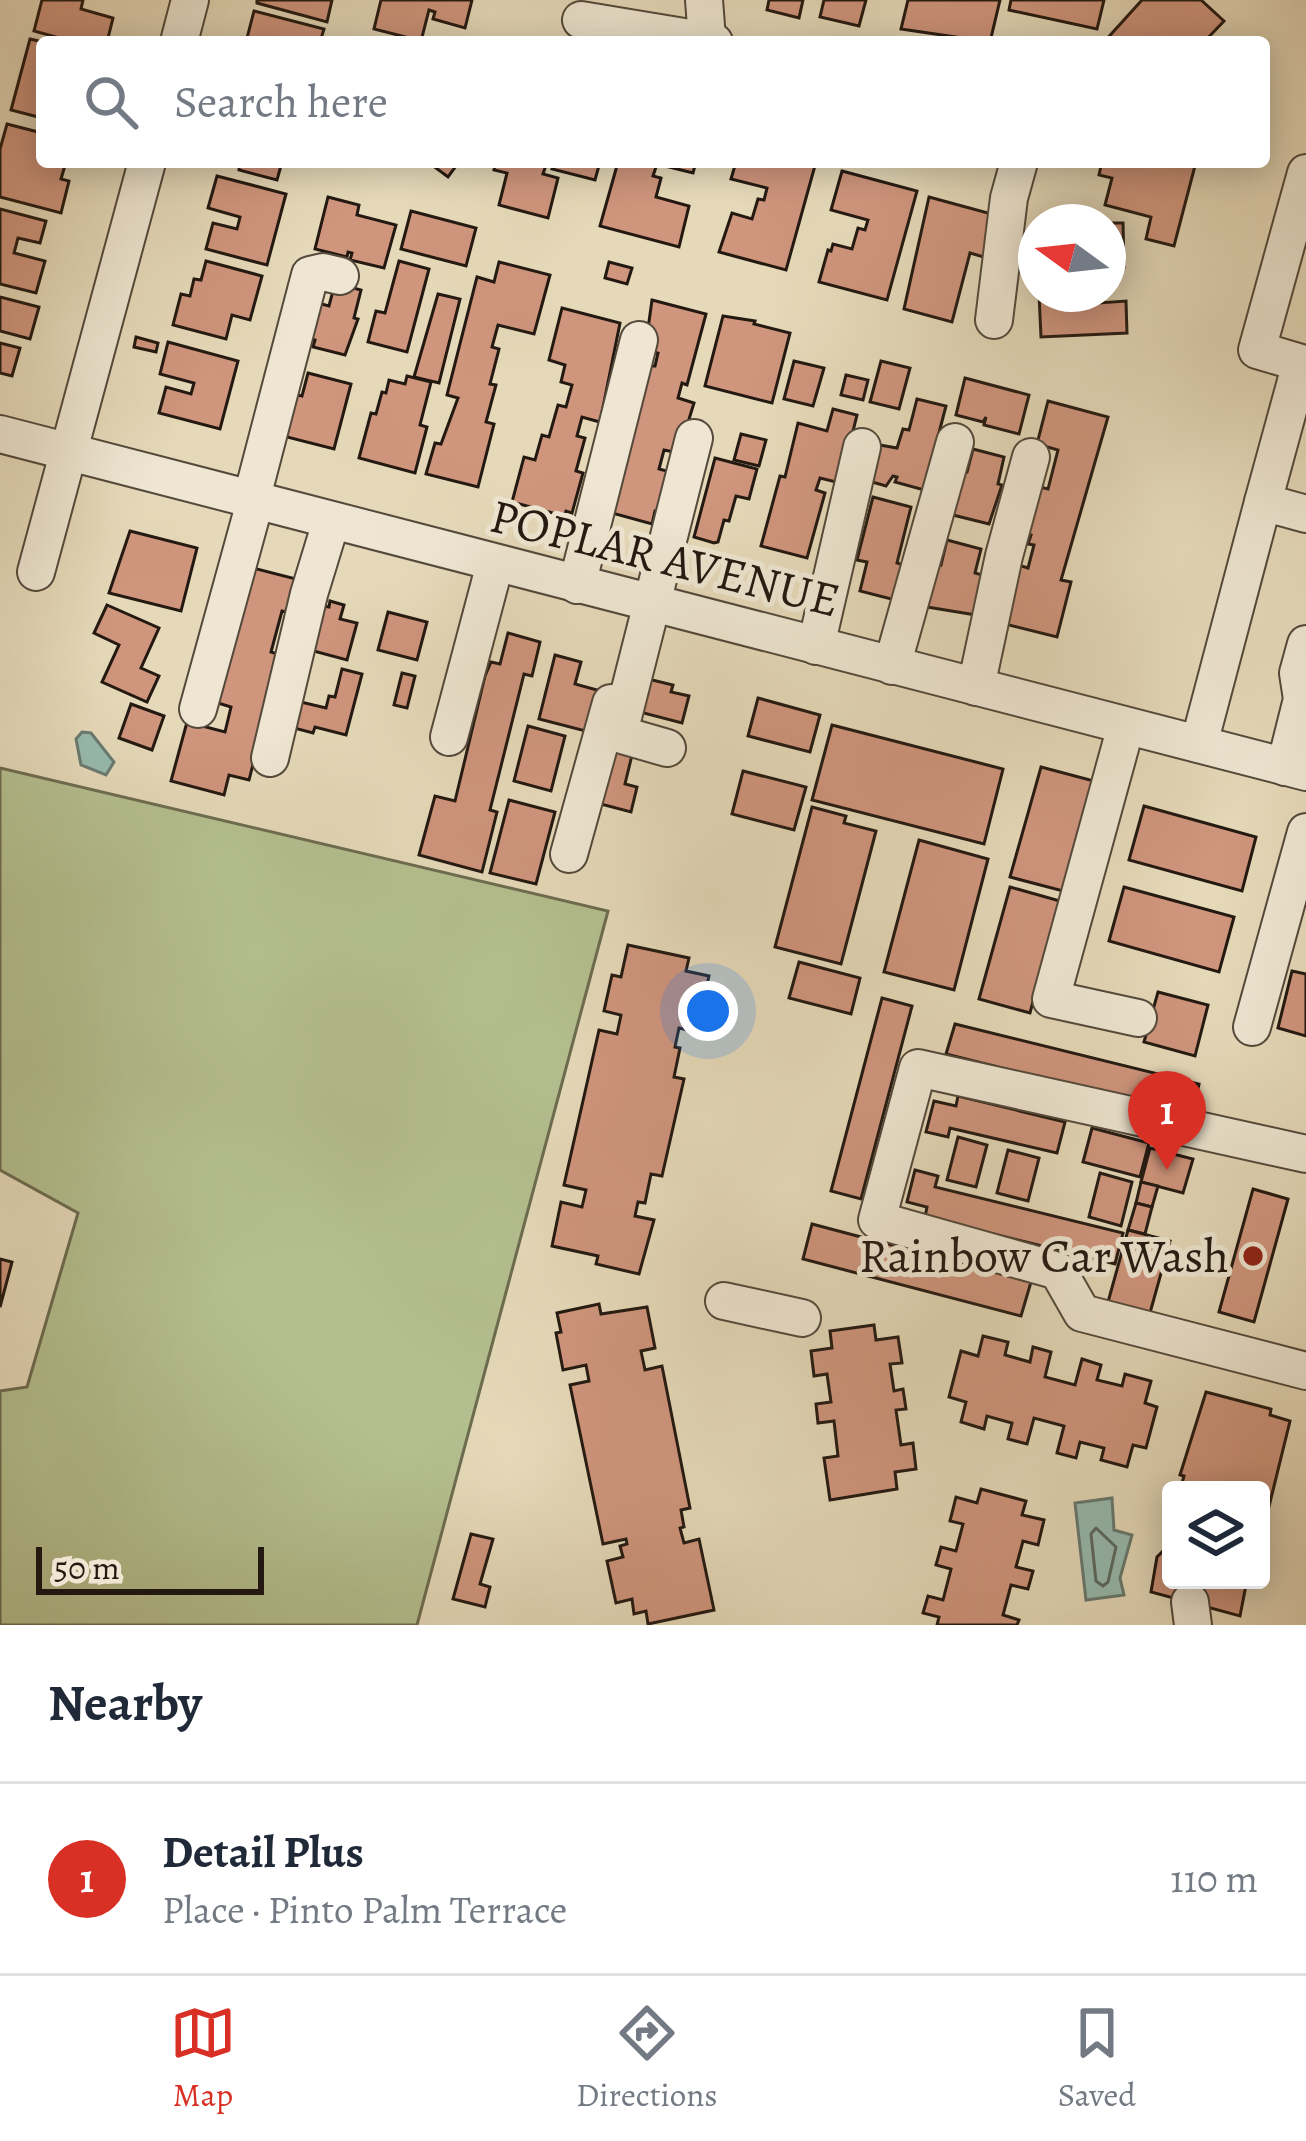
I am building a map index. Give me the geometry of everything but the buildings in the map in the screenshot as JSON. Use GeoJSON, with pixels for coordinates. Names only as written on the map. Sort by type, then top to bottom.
{"type":"FeatureCollection","features":[{"type":"Feature","properties":{"kind":"street"},"geometry":{"type":"LineString","coordinates":[[180,36],[190,0]]}},
{"type":"Feature","properties":{"kind":"street"},"geometry":{"type":"LineString","coordinates":[[704,0],[710,36]]}},
{"type":"Feature","properties":{"kind":"street"},"geometry":{"type":"LineString","coordinates":[[581,20],[680,36]]}},
{"type":"Feature","properties":{"kind":"street"},"geometry":{"type":"LineString","coordinates":[[36,572],[145,168]]}},
{"type":"Feature","properties":{"kind":"street"},"geometry":{"type":"LineString","coordinates":[[994,320],[1016,168]]}},
{"type":"Feature","properties":{"kind":"street"},"geometry":{"type":"LineString","coordinates":[[1198,744],[1300,363],[1257,350],[1306,173]]}},
{"type":"Feature","properties":{"kind":"street"},"geometry":{"type":"LineString","coordinates":[[197,709],[310,275],[340,276]]}},
{"type":"Feature","properties":{"kind":"street"},"geometry":{"type":"LineString","coordinates":[[577,585],[639,340]]}},
{"type":"Feature","properties":{"kind":"street","name":"POPLAR AVENUE"},"geometry":{"type":"LineString","coordinates":[[0,434],[1295,770]]}},
{"type":"Feature","properties":{"kind":"street"},"geometry":{"type":"LineString","coordinates":[[569,854],[694,438]]}},
{"type":"Feature","properties":{"kind":"street"},"geometry":{"type":"LineString","coordinates":[[892,666],[955,442]]}},
{"type":"Feature","properties":{"kind":"street"},"geometry":{"type":"LineString","coordinates":[[816,646],[862,447]]}},
{"type":"Feature","properties":{"kind":"street"},"geometry":{"type":"LineString","coordinates":[[976,687],[1031,457]]}},
{"type":"Feature","properties":{"kind":"street"},"geometry":{"type":"LineString","coordinates":[[1263,502],[1306,514]]}},
{"type":"Feature","properties":{"kind":"street"},"geometry":{"type":"LineString","coordinates":[[270,758],[331,522]]}},
{"type":"Feature","properties":{"kind":"street"},"geometry":{"type":"LineString","coordinates":[[449,737],[495,564]]}},
{"type":"Feature","properties":{"kind":"street"},"geometry":{"type":"LineString","coordinates":[[645,602],[622,735],[667,748]]}},
{"type":"Feature","properties":{"kind":"street"},"geometry":{"type":"LineString","coordinates":[[1295,770],[1304,699],[1298,674],[1306,644]]}},
{"type":"Feature","properties":{"kind":"street"},"geometry":{"type":"LineString","coordinates":[[1126,726],[1051,999],[1138,1018]]}},
{"type":"Feature","properties":{"kind":"street"},"geometry":{"type":"LineString","coordinates":[[1252,1027],[1306,832]]}},
{"type":"Feature","properties":{"kind":"street"},"geometry":{"type":"LineString","coordinates":[[1306,1154],[918,1068],[877,1220],[1058,1271],[1082,1313],[1306,1372]]}},
{"type":"Feature","properties":{"kind":"street"},"geometry":{"type":"LineString","coordinates":[[724,1301],[802,1318]]}},
{"type":"Feature","properties":{"kind":"green space"},"geometry":{"type":"Polygon","coordinates":[[[0,768],[608,911],[417,1625],[0,1625],[0,1391],[27,1387],[78,1213],[0,1170],[0,768]]]}},
{"type":"Feature","properties":{"kind":"water"},"geometry":{"type":"Polygon","coordinates":[[[82,732],[91,733],[114,762],[106,775],[81,765],[76,739],[82,732]]]}},
{"type":"Feature","properties":{"kind":"water"},"geometry":{"type":"Polygon","coordinates":[[[1112,1498],[1114,1530],[1132,1535],[1120,1578],[1124,1595],[1086,1600],[1075,1503],[1112,1498]]]}},
{"type":"Feature","properties":{"kind":"place","name":"Detail Plus"},"geometry":{"type":"Point","coordinates":[1167,1170]}},
{"type":"Feature","properties":{"kind":"place","name":"Rainbow Car Wash"},"geometry":{"type":"Point","coordinates":[1253,1256]}}]}
